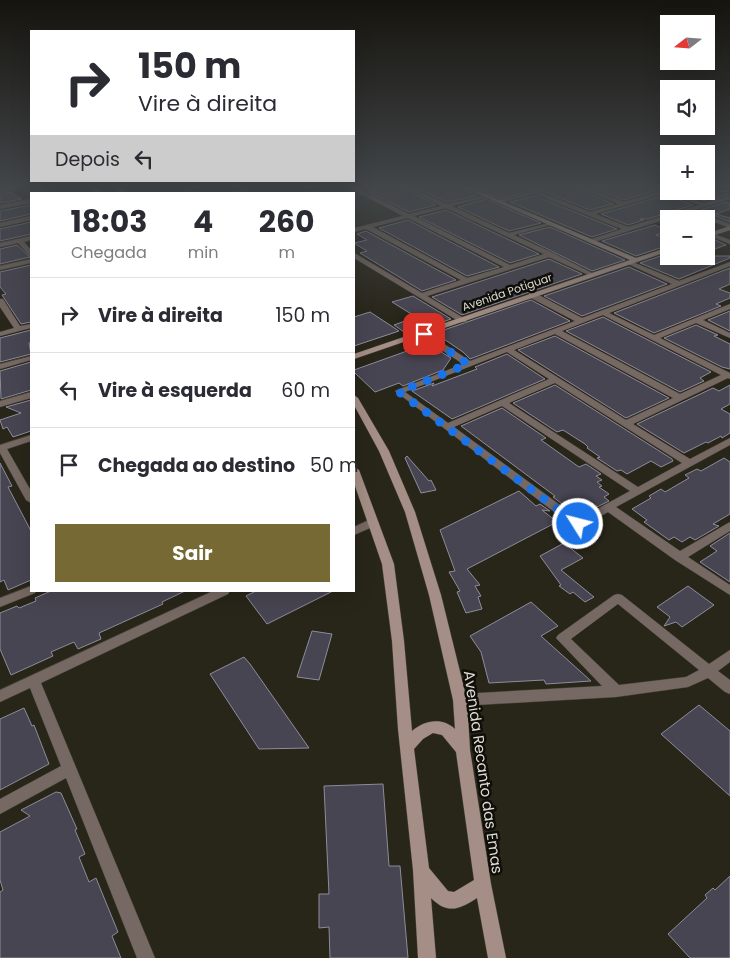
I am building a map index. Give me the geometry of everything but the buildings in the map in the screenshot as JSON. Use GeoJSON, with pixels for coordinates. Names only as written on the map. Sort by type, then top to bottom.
{"type":"FeatureCollection","features":[{"type":"Feature","properties":{"kind":"main road"},"geometry":{"type":"LineString","coordinates":[[566,232],[632,261]]}},
{"type":"Feature","properties":{"kind":"main road","name":"Avenida Potiguar"},"geometry":{"type":"LineString","coordinates":[[355,357],[660,252]]}},
{"type":"Feature","properties":{"kind":"main road","name":"Avenida Recanto das Emas"},"geometry":{"type":"LineString","coordinates":[[355,400],[384,451],[410,512],[435,594],[460,700],[464,750],[483,884],[497,958]]}},
{"type":"Feature","properties":{"kind":"main road"},"geometry":{"type":"LineString","coordinates":[[355,473],[388,564],[398,641],[421,870],[427,958]]}},
{"type":"Feature","properties":{"kind":"main road"},"geometry":{"type":"LineString","coordinates":[[408,747],[420,732],[436,728],[445,730],[464,750]]}},
{"type":"Feature","properties":{"kind":"main road"},"geometry":{"type":"LineString","coordinates":[[421,870],[440,897],[449,901],[458,901],[483,884]]}},
{"type":"Feature","properties":{"kind":"street"},"geometry":{"type":"LineString","coordinates":[[377,232],[467,281]]}},
{"type":"Feature","properties":{"kind":"street"},"geometry":{"type":"LineString","coordinates":[[439,232],[509,267]]}},
{"type":"Feature","properties":{"kind":"street"},"geometry":{"type":"LineString","coordinates":[[502,232],[593,275]]}},
{"type":"Feature","properties":{"kind":"street"},"geometry":{"type":"LineString","coordinates":[[509,235],[521,232]]}},
{"type":"Feature","properties":{"kind":"street"},"geometry":{"type":"LineString","coordinates":[[591,242],[620,232]]}},
{"type":"Feature","properties":{"kind":"street"},"geometry":{"type":"LineString","coordinates":[[0,245],[30,238]]}},
{"type":"Feature","properties":{"kind":"street"},"geometry":{"type":"LineString","coordinates":[[715,238],[730,242]]}},
{"type":"Feature","properties":{"kind":"street"},"geometry":{"type":"LineString","coordinates":[[20,241],[30,253]]}},
{"type":"Feature","properties":{"kind":"street"},"geometry":{"type":"LineString","coordinates":[[422,295],[551,254]]}},
{"type":"Feature","properties":{"kind":"street"},"geometry":{"type":"LineString","coordinates":[[355,256],[463,320]]}},
{"type":"Feature","properties":{"kind":"street"},"geometry":{"type":"LineString","coordinates":[[0,268],[30,261]]}},
{"type":"Feature","properties":{"kind":"street"},"geometry":{"type":"LineString","coordinates":[[632,261],[679,284]]}},
{"type":"Feature","properties":{"kind":"street"},"geometry":{"type":"LineString","coordinates":[[730,264],[399,392],[578,524],[730,441]]}},
{"type":"Feature","properties":{"kind":"street"},"geometry":{"type":"LineString","coordinates":[[721,269],[730,272]]}},
{"type":"Feature","properties":{"kind":"street"},"geometry":{"type":"LineString","coordinates":[[532,295],[581,321]]}},
{"type":"Feature","properties":{"kind":"street"},"geometry":{"type":"LineString","coordinates":[[0,301],[18,329]]}},
{"type":"Feature","properties":{"kind":"street"},"geometry":{"type":"LineString","coordinates":[[654,338],[730,306]]}},
{"type":"Feature","properties":{"kind":"street"},"geometry":{"type":"LineString","coordinates":[[604,313],[728,375]]}},
{"type":"Feature","properties":{"kind":"street"},"geometry":{"type":"LineString","coordinates":[[696,320],[730,336]]}},
{"type":"Feature","properties":{"kind":"street"},"geometry":{"type":"LineString","coordinates":[[0,334],[30,326]]}},
{"type":"Feature","properties":{"kind":"street"},"geometry":{"type":"LineString","coordinates":[[556,331],[680,398]]}},
{"type":"Feature","properties":{"kind":"street"},"geometry":{"type":"LineString","coordinates":[[424,334],[468,364]]}},
{"type":"Feature","properties":{"kind":"street"},"geometry":{"type":"LineString","coordinates":[[507,350],[689,463]]}},
{"type":"Feature","properties":{"kind":"street"},"geometry":{"type":"LineString","coordinates":[[0,367],[30,358]]}},
{"type":"Feature","properties":{"kind":"street"},"geometry":{"type":"LineString","coordinates":[[627,423],[728,375]]}},
{"type":"Feature","properties":{"kind":"street"},"geometry":{"type":"LineString","coordinates":[[447,427],[556,379]]}},
{"type":"Feature","properties":{"kind":"street"},"geometry":{"type":"LineString","coordinates":[[0,404],[30,395]]}},
{"type":"Feature","properties":{"kind":"street"},"geometry":{"type":"LineString","coordinates":[[502,402],[638,492]]}},
{"type":"Feature","properties":{"kind":"street"},"geometry":{"type":"LineString","coordinates":[[30,438],[1,448],[30,498]]}},
{"type":"Feature","properties":{"kind":"street"},"geometry":{"type":"LineString","coordinates":[[610,508],[730,591]]}},
{"type":"Feature","properties":{"kind":"street"},"geometry":{"type":"LineString","coordinates":[[355,530],[373,522]]}},
{"type":"Feature","properties":{"kind":"street"},"geometry":{"type":"LineString","coordinates":[[680,557],[730,526]]}},
{"type":"Feature","properties":{"kind":"street"},"geometry":{"type":"LineString","coordinates":[[0,603],[30,590]]}},
{"type":"Feature","properties":{"kind":"street"},"geometry":{"type":"LineString","coordinates":[[0,696],[222,592]]}},
{"type":"Feature","properties":{"kind":"street"},"geometry":{"type":"LineString","coordinates":[[616,691],[562,638],[618,598],[730,688]]}},
{"type":"Feature","properties":{"kind":"street"},"geometry":{"type":"LineString","coordinates":[[460,700],[616,691],[688,682],[709,671],[730,655]]}},
{"type":"Feature","properties":{"kind":"street"},"geometry":{"type":"LineString","coordinates":[[34,681],[146,958]]}},
{"type":"Feature","properties":{"kind":"street"},"geometry":{"type":"LineString","coordinates":[[0,808],[69,770]]}},
{"type":"Feature","properties":{"kind":"route"},"geometry":{"type":"LineString","coordinates":[[424,334],[468,364],[399,392],[578,524]]}}]}
